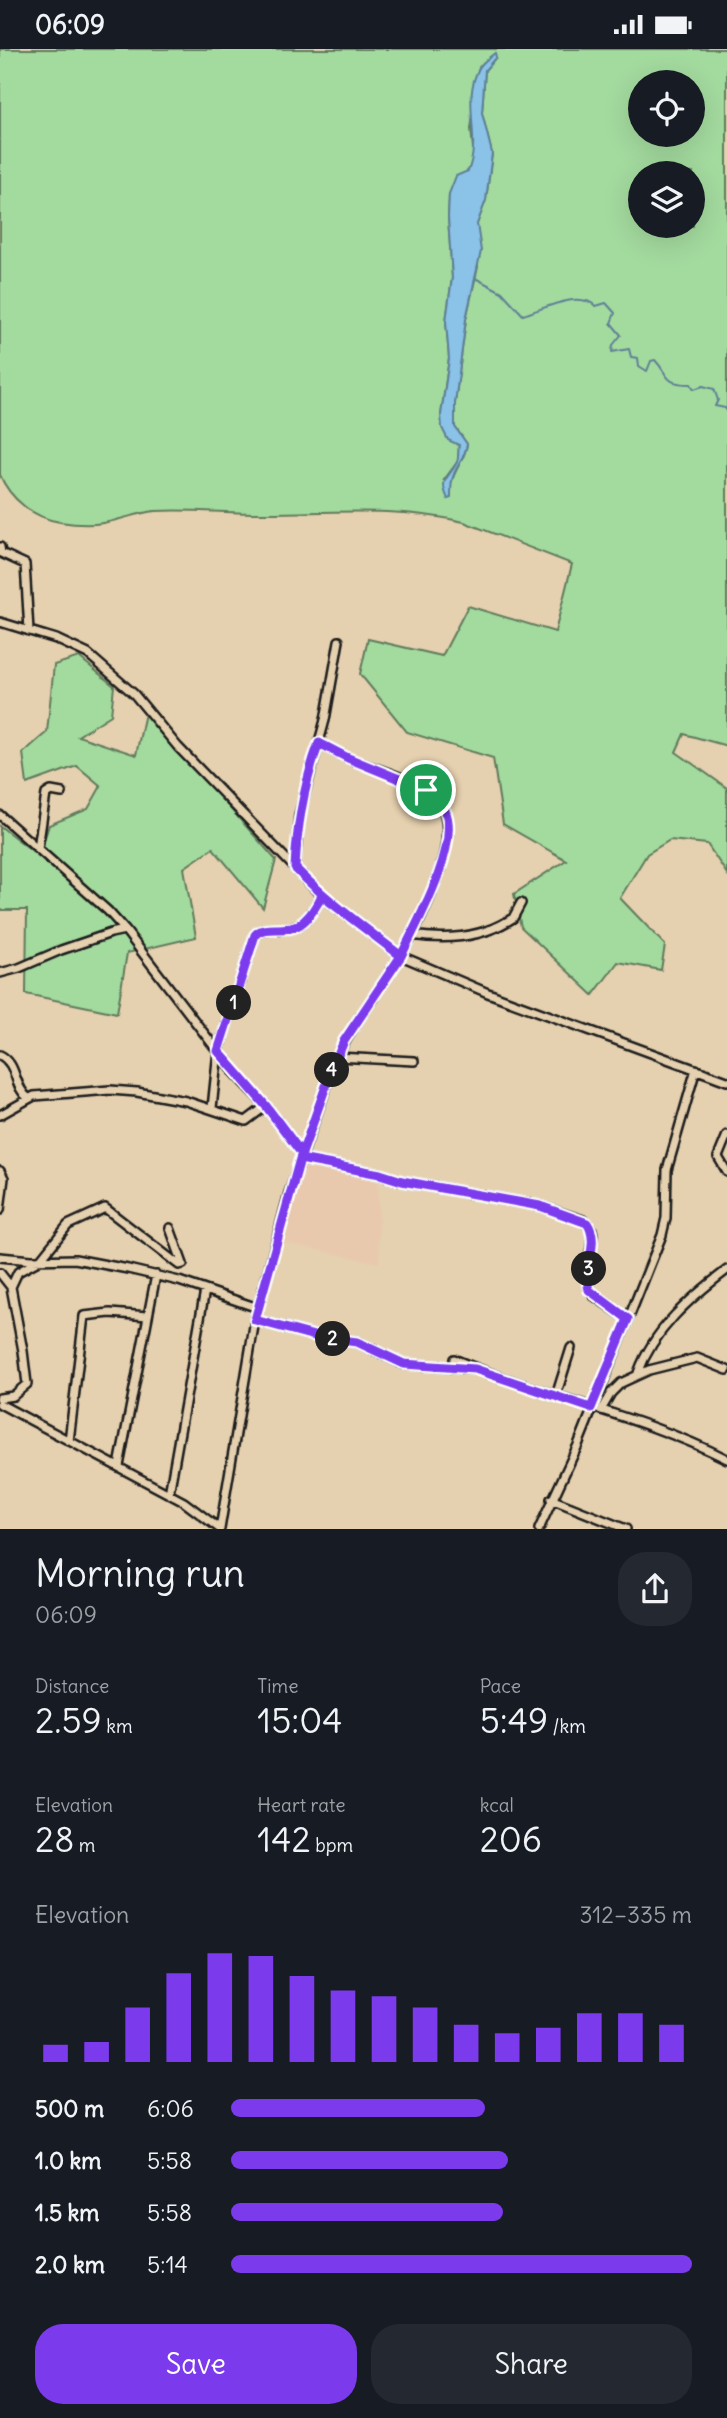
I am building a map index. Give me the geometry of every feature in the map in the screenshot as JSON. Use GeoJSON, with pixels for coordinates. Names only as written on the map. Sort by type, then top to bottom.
{"type":"FeatureCollection","features":[{"type":"Feature","properties":{"kind":"street"},"geometry":{"type":"LineString","coordinates":[[0,547],[1,553],[25,564],[29,631]]}},
{"type":"Feature","properties":{"kind":"street"},"geometry":{"type":"LineString","coordinates":[[0,622],[75,646],[105,668],[134,694],[178,747],[322,896],[401,956],[488,993],[727,1081]]}},
{"type":"Feature","properties":{"kind":"street"},"geometry":{"type":"LineString","coordinates":[[295,868],[299,814],[319,743],[339,641]]}},
{"type":"Feature","properties":{"kind":"street"},"geometry":{"type":"LineString","coordinates":[[220,1529],[255,1320],[301,1157],[344,1041],[401,956],[435,888],[447,840],[446,813],[426,790],[319,743]]}},
{"type":"Feature","properties":{"kind":"street"},"geometry":{"type":"LineString","coordinates":[[38,848],[46,794],[51,791],[62,793]]}},
{"type":"Feature","properties":{"kind":"street"},"geometry":{"type":"LineString","coordinates":[[0,815],[108,911],[125,930],[218,1051],[266,1106],[301,1157],[402,1181],[540,1206],[583,1220],[593,1235],[587,1280],[589,1290],[628,1319]]}},
{"type":"Feature","properties":{"kind":"street"},"geometry":{"type":"LineString","coordinates":[[212,1108],[218,1051],[255,935],[263,930],[281,931],[295,927],[305,921],[322,896]]}},
{"type":"Feature","properties":{"kind":"street"},"geometry":{"type":"LineString","coordinates":[[411,935],[436,939],[473,935],[513,918],[522,903]]}},
{"type":"Feature","properties":{"kind":"street"},"geometry":{"type":"LineString","coordinates":[[0,973],[125,930]]}},
{"type":"Feature","properties":{"kind":"street"},"geometry":{"type":"LineString","coordinates":[[0,1055],[12,1066],[18,1087],[28,1098]]}},
{"type":"Feature","properties":{"kind":"street"},"geometry":{"type":"LineString","coordinates":[[337,1057],[414,1061]]}},
{"type":"Feature","properties":{"kind":"street"},"geometry":{"type":"LineString","coordinates":[[539,1529],[578,1445],[666,1223],[667,1170],[696,1069]]}},
{"type":"Feature","properties":{"kind":"street"},"geometry":{"type":"LineString","coordinates":[[0,1115],[28,1098],[41,1094],[127,1090],[212,1108],[248,1121],[266,1106]]}},
{"type":"Feature","properties":{"kind":"street"},"geometry":{"type":"LineString","coordinates":[[727,1135],[718,1157],[727,1172]]}},
{"type":"Feature","properties":{"kind":"street"},"geometry":{"type":"LineString","coordinates":[[0,1171],[4,1178],[0,1210]]}},
{"type":"Feature","properties":{"kind":"street"},"geometry":{"type":"LineString","coordinates":[[10,1287],[18,1272],[40,1260],[68,1225],[105,1208],[179,1265]]}},
{"type":"Feature","properties":{"kind":"street"},"geometry":{"type":"LineString","coordinates":[[119,1466],[148,1316],[160,1276],[183,1264],[170,1229]]}},
{"type":"Feature","properties":{"kind":"street"},"geometry":{"type":"LineString","coordinates":[[0,1257],[75,1259],[160,1276],[258,1308]]}},
{"type":"Feature","properties":{"kind":"street"},"geometry":{"type":"LineString","coordinates":[[638,1373],[655,1338],[689,1301],[727,1270]]}},
{"type":"Feature","properties":{"kind":"street"},"geometry":{"type":"LineString","coordinates":[[0,1273],[10,1287],[27,1384],[13,1395],[0,1398]]}},
{"type":"Feature","properties":{"kind":"street"},"geometry":{"type":"LineString","coordinates":[[169,1494],[205,1290]]}},
{"type":"Feature","properties":{"kind":"street"},"geometry":{"type":"LineString","coordinates":[[69,1441],[84,1316],[110,1313],[148,1316]]}},
{"type":"Feature","properties":{"kind":"street"},"geometry":{"type":"LineString","coordinates":[[255,1320],[318,1337],[357,1342],[404,1364],[475,1369],[655,1427],[727,1459]]}},
{"type":"Feature","properties":{"kind":"street"},"geometry":{"type":"LineString","coordinates":[[556,1395],[571,1348]]}},
{"type":"Feature","properties":{"kind":"street"},"geometry":{"type":"LineString","coordinates":[[601,1410],[621,1383],[638,1373],[692,1358],[703,1359],[727,1370]]}},
{"type":"Feature","properties":{"kind":"street"},"geometry":{"type":"LineString","coordinates":[[0,1403],[197,1510],[220,1529]]}},
{"type":"Feature","properties":{"kind":"street"},"geometry":{"type":"LineString","coordinates":[[551,1500],[626,1529]]}},
{"type":"Feature","properties":{"kind":"shaded area"},"geometry":{"type":"Polygon","coordinates":[[[305,1161],[378,1177],[379,1263],[283,1242],[305,1161]]]}},
{"type":"Feature","properties":{"kind":"green space"},"geometry":{"type":"Polygon","coordinates":[[[0,49],[727,49],[727,746],[684,734],[676,752],[727,788],[727,874],[707,844],[670,840],[647,854],[620,898],[665,945],[661,970],[618,962],[593,995],[521,927],[514,894],[566,860],[503,824],[493,758],[407,732],[360,674],[368,639],[442,656],[468,606],[555,632],[572,564],[464,522],[414,514],[168,511],[148,512],[98,524],[60,522],[32,512],[4,484],[0,475],[0,49]],[[496,57],[479,67],[471,129],[474,158],[468,171],[449,194],[452,278],[446,321],[449,358],[441,415],[448,439],[459,445],[458,461],[444,480],[452,481],[467,444],[455,427],[455,403],[466,319],[478,267],[477,224],[486,200],[492,154],[482,113],[485,70],[496,57]]]}},
{"type":"Feature","properties":{"kind":"green space"},"geometry":{"type":"Polygon","coordinates":[[[79,657],[114,686],[111,715],[78,736],[136,755],[145,713],[276,860],[263,908],[213,848],[184,868],[196,937],[127,953],[117,1013],[26,994],[27,910],[0,910],[0,826],[39,856],[49,825],[88,809],[101,786],[77,766],[27,784],[23,753],[47,732],[54,665],[79,657]]]}},
{"type":"Feature","properties":{"kind":"water"},"geometry":{"type":"Polygon","coordinates":[[[495,53],[496,57],[485,70],[482,113],[492,153],[486,200],[477,224],[481,251],[466,319],[455,403],[455,427],[467,444],[453,476],[451,498],[448,499],[444,483],[457,462],[459,445],[448,440],[442,428],[441,415],[449,359],[446,321],[452,278],[449,194],[456,176],[468,171],[472,159],[471,107],[474,81],[480,66],[495,53]]]}},
{"type":"Feature","properties":{"kind":"waterway"},"geometry":{"type":"LineString","coordinates":[[475,278],[502,292],[523,315],[570,300],[580,300],[596,306],[606,303],[615,313],[611,323],[621,335],[613,345],[612,352],[629,349],[631,357],[638,358],[639,366],[647,371],[651,361],[655,360],[671,381],[691,384],[694,389],[703,386],[714,389],[718,400],[715,406],[727,411]]}},
{"type":"Feature","properties":{"kind":"route"},"geometry":{"type":"LineString","coordinates":[[426,790],[319,743],[299,814],[295,868],[322,896],[376,936],[401,956],[344,1041],[331,1072],[316,1118],[300,1159],[540,1206],[587,1223],[593,1235],[587,1280],[589,1290],[628,1319],[591,1408],[475,1369],[404,1364],[357,1342],[318,1337],[255,1320],[289,1193],[300,1159],[302,1154],[266,1106],[236,1075],[218,1051],[255,935],[263,930],[281,931],[295,927],[305,921],[322,896],[401,956],[435,888],[447,840],[446,813],[438,800],[426,790]]}}]}
